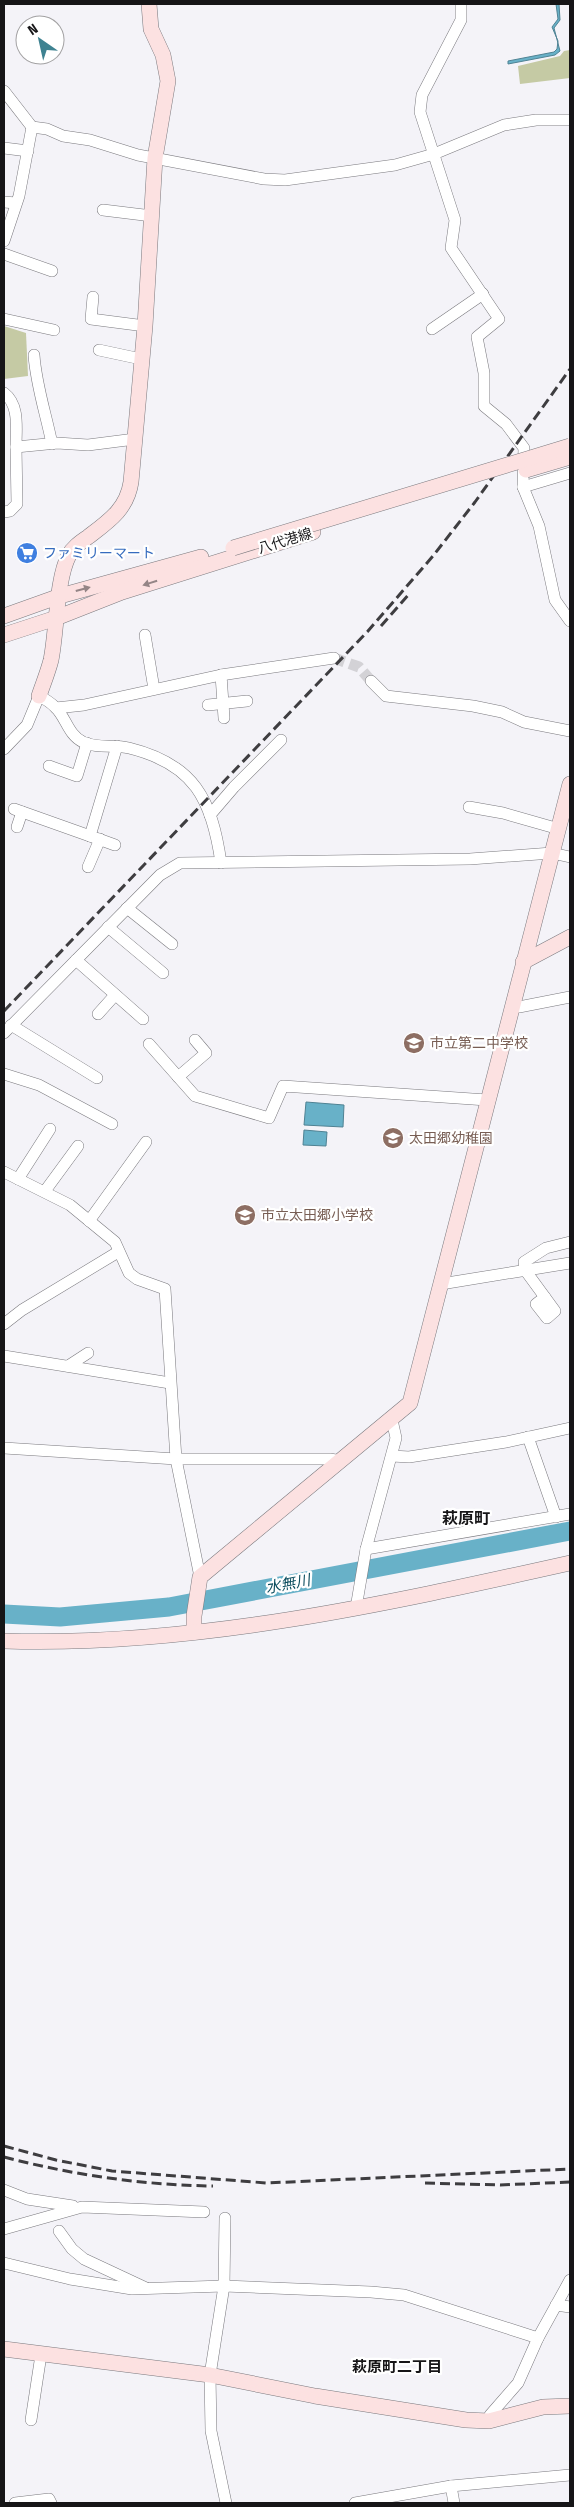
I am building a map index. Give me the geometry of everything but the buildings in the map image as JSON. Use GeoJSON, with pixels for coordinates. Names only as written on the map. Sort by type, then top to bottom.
{"type":"FeatureCollection","features":[{"type":"Feature","properties":{"kind":"street"},"geometry":{"type":"LineString","coordinates":[[4,749],[27,725],[40,696],[51,659],[64,569],[69,554],[77,545],[108,522],[122,508],[129,496],[145,326],[155,158],[168,81],[163,56],[151,29],[149,4]]}},
{"type":"Feature","properties":{"kind":"street"},"geometry":{"type":"LineString","coordinates":[[461,4],[461,20],[422,95],[420,112],[454,220],[451,248],[484,294],[499,319],[477,337],[484,373],[484,406],[506,424],[524,448],[523,487],[539,526],[555,600],[570,621]]}},
{"type":"Feature","properties":{"kind":"street"},"geometry":{"type":"LineString","coordinates":[[4,92],[32,127],[47,129],[63,136],[90,140],[110,148],[264,179],[286,180],[395,165],[434,154],[504,125],[536,120],[570,120]]}},
{"type":"Feature","properties":{"kind":"street"},"geometry":{"type":"LineString","coordinates":[[4,241],[16,203],[32,127]]}},
{"type":"Feature","properties":{"kind":"street"},"geometry":{"type":"LineString","coordinates":[[4,148],[28,151]]}},
{"type":"Feature","properties":{"kind":"street"},"geometry":{"type":"LineString","coordinates":[[4,202],[16,203]]}},
{"type":"Feature","properties":{"kind":"street"},"geometry":{"type":"LineString","coordinates":[[103,210],[152,216]]}},
{"type":"Feature","properties":{"kind":"street"},"geometry":{"type":"LineString","coordinates":[[4,254],[52,271]]}},
{"type":"Feature","properties":{"kind":"street"},"geometry":{"type":"LineString","coordinates":[[432,329],[484,294]]}},
{"type":"Feature","properties":{"kind":"street"},"geometry":{"type":"LineString","coordinates":[[93,297],[91,319],[145,326]]}},
{"type":"Feature","properties":{"kind":"street"},"geometry":{"type":"LineString","coordinates":[[4,319],[54,330]]}},
{"type":"Feature","properties":{"kind":"street"},"geometry":{"type":"LineString","coordinates":[[98,350],[141,359]]}},
{"type":"Feature","properties":{"kind":"street"},"geometry":{"type":"LineString","coordinates":[[34,355],[35,374],[45,405],[52,444]]}},
{"type":"Feature","properties":{"kind":"street"},"geometry":{"type":"LineString","coordinates":[[4,393],[12,399],[15,411],[16,448],[16,504],[10,510],[4,512]]}},
{"type":"Feature","properties":{"kind":"street"},"geometry":{"type":"LineString","coordinates":[[16,448],[52,444],[88,445],[135,439]]}},
{"type":"Feature","properties":{"kind":"street","name":"八代港線"},"geometry":{"type":"LineString","coordinates":[[4,616],[60,596],[233,548],[570,446]]}},
{"type":"Feature","properties":{"kind":"street","name":"八代港線"},"geometry":{"type":"LineString","coordinates":[[4,634],[56,618],[122,592],[313,532],[570,457]]}},
{"type":"Feature","properties":{"kind":"street"},"geometry":{"type":"LineString","coordinates":[[523,487],[570,473]]}},
{"type":"Feature","properties":{"kind":"street"},"geometry":{"type":"LineString","coordinates":[[145,635],[154,689]]}},
{"type":"Feature","properties":{"kind":"street"},"geometry":{"type":"LineString","coordinates":[[56,708],[84,706],[221,675],[334,658]]}},
{"type":"Feature","properties":{"kind":"street"},"geometry":{"type":"LineString","coordinates":[[221,675],[224,718]]}},
{"type":"Feature","properties":{"kind":"street"},"geometry":{"type":"LineString","coordinates":[[371,681],[386,696],[473,706],[502,712],[524,722],[570,731]]}},
{"type":"Feature","properties":{"kind":"street"},"geometry":{"type":"LineString","coordinates":[[40,696],[56,708],[76,738],[86,743],[117,746],[161,759],[174,765],[190,779],[205,801],[218,841],[222,863]]}},
{"type":"Feature","properties":{"kind":"street"},"geometry":{"type":"LineString","coordinates":[[208,705],[247,701]]}},
{"type":"Feature","properties":{"kind":"street"},"geometry":{"type":"LineString","coordinates":[[210,815],[234,787],[282,740]]}},
{"type":"Feature","properties":{"kind":"street"},"geometry":{"type":"LineString","coordinates":[[49,766],[77,776],[86,743]]}},
{"type":"Feature","properties":{"kind":"street"},"geometry":{"type":"LineString","coordinates":[[88,867],[117,746]]}},
{"type":"Feature","properties":{"kind":"street"},"geometry":{"type":"LineString","coordinates":[[199,1583],[410,1403],[570,784]]}},
{"type":"Feature","properties":{"kind":"street"},"geometry":{"type":"LineString","coordinates":[[468,806],[503,813],[559,829]]}},
{"type":"Feature","properties":{"kind":"street"},"geometry":{"type":"LineString","coordinates":[[17,827],[18,810],[115,845]]}},
{"type":"Feature","properties":{"kind":"street"},"geometry":{"type":"LineString","coordinates":[[95,1072],[8,1029],[108,926],[170,867],[180,863],[470,859],[552,853],[570,857]]}},
{"type":"Feature","properties":{"kind":"street"},"geometry":{"type":"LineString","coordinates":[[127,908],[172,944]]}},
{"type":"Feature","properties":{"kind":"street"},"geometry":{"type":"LineString","coordinates":[[108,926],[131,951],[163,972]]}},
{"type":"Feature","properties":{"kind":"street"},"geometry":{"type":"LineString","coordinates":[[523,962],[570,937]]}},
{"type":"Feature","properties":{"kind":"street"},"geometry":{"type":"LineString","coordinates":[[76,960],[115,995],[136,1018]]}},
{"type":"Feature","properties":{"kind":"street"},"geometry":{"type":"LineString","coordinates":[[98,1014],[115,995]]}},
{"type":"Feature","properties":{"kind":"street"},"geometry":{"type":"LineString","coordinates":[[512,1004],[519,1007],[570,997]]}},
{"type":"Feature","properties":{"kind":"street"},"geometry":{"type":"LineString","coordinates":[[178,1077],[206,1053],[195,1040]]}},
{"type":"Feature","properties":{"kind":"street"},"geometry":{"type":"LineString","coordinates":[[149,1044],[195,1096],[269,1118],[283,1086],[487,1100]]}},
{"type":"Feature","properties":{"kind":"street"},"geometry":{"type":"LineString","coordinates":[[4,1074],[39,1085],[112,1124]]}},
{"type":"Feature","properties":{"kind":"street"},"geometry":{"type":"LineString","coordinates":[[18,1179],[50,1129]]}},
{"type":"Feature","properties":{"kind":"street"},"geometry":{"type":"LineString","coordinates":[[89,1221],[146,1142]]}},
{"type":"Feature","properties":{"kind":"street"},"geometry":{"type":"LineString","coordinates":[[45,1191],[78,1146]]}},
{"type":"Feature","properties":{"kind":"street"},"geometry":{"type":"LineString","coordinates":[[4,1172],[70,1205],[115,1242],[129,1273],[136,1278],[165,1289],[176,1459],[199,1583],[194,1616],[194,1632]]}},
{"type":"Feature","properties":{"kind":"street"},"geometry":{"type":"LineString","coordinates":[[545,1298],[525,1270],[524,1262],[533,1254],[546,1248],[570,1242]]}},
{"type":"Feature","properties":{"kind":"street"},"geometry":{"type":"LineString","coordinates":[[4,1324],[118,1252]]}},
{"type":"Feature","properties":{"kind":"street"},"geometry":{"type":"LineString","coordinates":[[441,1284],[570,1263]]}},
{"type":"Feature","properties":{"kind":"street"},"geometry":{"type":"LineString","coordinates":[[68,1366],[88,1353]]}},
{"type":"Feature","properties":{"kind":"street"},"geometry":{"type":"LineString","coordinates":[[4,1356],[170,1383]]}},
{"type":"Feature","properties":{"kind":"street"},"geometry":{"type":"LineString","coordinates":[[356,1608],[365,1553],[396,1438],[392,1420]]}},
{"type":"Feature","properties":{"kind":"street"},"geometry":{"type":"LineString","coordinates":[[392,1456],[408,1457],[570,1428]]}},
{"type":"Feature","properties":{"kind":"street"},"geometry":{"type":"LineString","coordinates":[[528,1437],[556,1517]]}},
{"type":"Feature","properties":{"kind":"street"},"geometry":{"type":"LineString","coordinates":[[4,1448],[176,1459],[330,1458],[341,1461]]}},
{"type":"Feature","properties":{"kind":"street"},"geometry":{"type":"LineString","coordinates":[[365,1553],[570,1514]]}},
{"type":"Feature","properties":{"kind":"street"},"geometry":{"type":"LineString","coordinates":[[4,1641],[50,1642],[145,1638],[194,1632],[356,1608],[445,1591],[570,1563]]}},
{"type":"Feature","properties":{"kind":"street"},"geometry":{"type":"LineString","coordinates":[[4,2190],[35,2200],[82,2207],[204,2212]]}},
{"type":"Feature","properties":{"kind":"street"},"geometry":{"type":"LineString","coordinates":[[31,2221],[36,2210],[35,2200]]}},
{"type":"Feature","properties":{"kind":"street"},"geometry":{"type":"LineString","coordinates":[[4,2229],[82,2207]]}},
{"type":"Feature","properties":{"kind":"street"},"geometry":{"type":"LineString","coordinates":[[225,2218],[224,2286],[210,2375],[211,2431],[226,2503]]}},
{"type":"Feature","properties":{"kind":"street"},"geometry":{"type":"LineString","coordinates":[[59,2231],[72,2249],[84,2259],[148,2289]]}},
{"type":"Feature","properties":{"kind":"street"},"geometry":{"type":"LineString","coordinates":[[4,2263],[70,2279],[132,2289],[224,2286],[404,2295],[538,2338]]}},
{"type":"Feature","properties":{"kind":"street"},"geometry":{"type":"LineString","coordinates":[[489,2421],[490,2415],[518,2383],[538,2338],[570,2280]]}},
{"type":"Feature","properties":{"kind":"street"},"geometry":{"type":"LineString","coordinates":[[556,2305],[570,2307]]}},
{"type":"Feature","properties":{"kind":"street"},"geometry":{"type":"LineString","coordinates":[[4,2349],[210,2375],[315,2396],[489,2421],[510,2418],[543,2407],[570,2406]]}},
{"type":"Feature","properties":{"kind":"street"},"geometry":{"type":"LineString","coordinates":[[31,2420],[40,2355]]}},
{"type":"Feature","properties":{"kind":"street"},"geometry":{"type":"LineString","coordinates":[[355,2503],[451,2486],[570,2475]]}},
{"type":"Feature","properties":{"kind":"street"},"geometry":{"type":"LineString","coordinates":[[451,2486],[454,2503]]}},
{"type":"Feature","properties":{"kind":"street"},"geometry":{"type":"LineString","coordinates":[[15,2503],[49,2498],[51,2503]]}},
{"type":"Feature","properties":{"kind":"green space"},"geometry":{"type":"Polygon","coordinates":[[[570,50],[570,78],[520,84],[518,66],[560,56],[564,51],[570,50]]]}},
{"type":"Feature","properties":{"kind":"green space"},"geometry":{"type":"Polygon","coordinates":[[[4,326],[26,333],[28,376],[4,379],[4,326]]]}},
{"type":"Feature","properties":{"kind":"water"},"geometry":{"type":"Polygon","coordinates":[[[556,4],[559,4],[560,20],[554,28],[556,37],[552,27],[558,19],[556,4]]]}},
{"type":"Feature","properties":{"kind":"water"},"geometry":{"type":"Polygon","coordinates":[[[558,43],[560,51],[555,55],[508,64],[508,61],[554,52],[557,49],[558,43]]]}},
{"type":"Feature","properties":{"kind":"water"},"geometry":{"type":"Polygon","coordinates":[[[306,1102],[344,1105],[343,1127],[304,1125],[306,1102]]]}},
{"type":"Feature","properties":{"kind":"water"},"geometry":{"type":"Polygon","coordinates":[[[304,1130],[327,1132],[326,1146],[303,1145],[304,1130]]]}},
{"type":"Feature","properties":{"kind":"waterway","name":"水無川"},"geometry":{"type":"LineString","coordinates":[[4,1614],[60,1617],[169,1607],[570,1531]]}},
{"type":"Feature","properties":{"kind":"tunnel"},"geometry":{"type":"LineString","coordinates":[[334,658],[359,667],[371,681]]}},
{"type":"Feature","properties":{"kind":"railway"},"geometry":{"type":"LineString","coordinates":[[4,1011],[368,631],[433,556],[475,502],[570,369]]}},
{"type":"Feature","properties":{"kind":"railway"},"geometry":{"type":"LineString","coordinates":[[381,626],[409,594]]}},
{"type":"Feature","properties":{"kind":"railway"},"geometry":{"type":"LineString","coordinates":[[4,2146],[56,2160],[112,2171],[267,2183],[570,2169]]}},
{"type":"Feature","properties":{"kind":"railway"},"geometry":{"type":"LineString","coordinates":[[4,2157],[108,2178],[160,2184],[213,2186]]}},
{"type":"Feature","properties":{"kind":"railway"},"geometry":{"type":"LineString","coordinates":[[425,2183],[500,2185],[570,2182]]}},
{"type":"Feature","properties":{"kind":"place","name":"ファミリーマート"},"geometry":{"type":"Point","coordinates":[27,553]}},
{"type":"Feature","properties":{"kind":"place","name":"市立第二中学校"},"geometry":{"type":"Point","coordinates":[414,1043]}},
{"type":"Feature","properties":{"kind":"place","name":"太田郷幼稚園"},"geometry":{"type":"Point","coordinates":[393,1138]}},
{"type":"Feature","properties":{"kind":"place","name":"市立太田郷小学校"},"geometry":{"type":"Point","coordinates":[245,1215]}},
{"type":"Feature","properties":{"kind":"district","name":"萩原町"},"geometry":{"type":"Point","coordinates":[466,1518]}},
{"type":"Feature","properties":{"kind":"district","name":"萩原町二丁目"},"geometry":{"type":"Point","coordinates":[397,2367]}}]}
